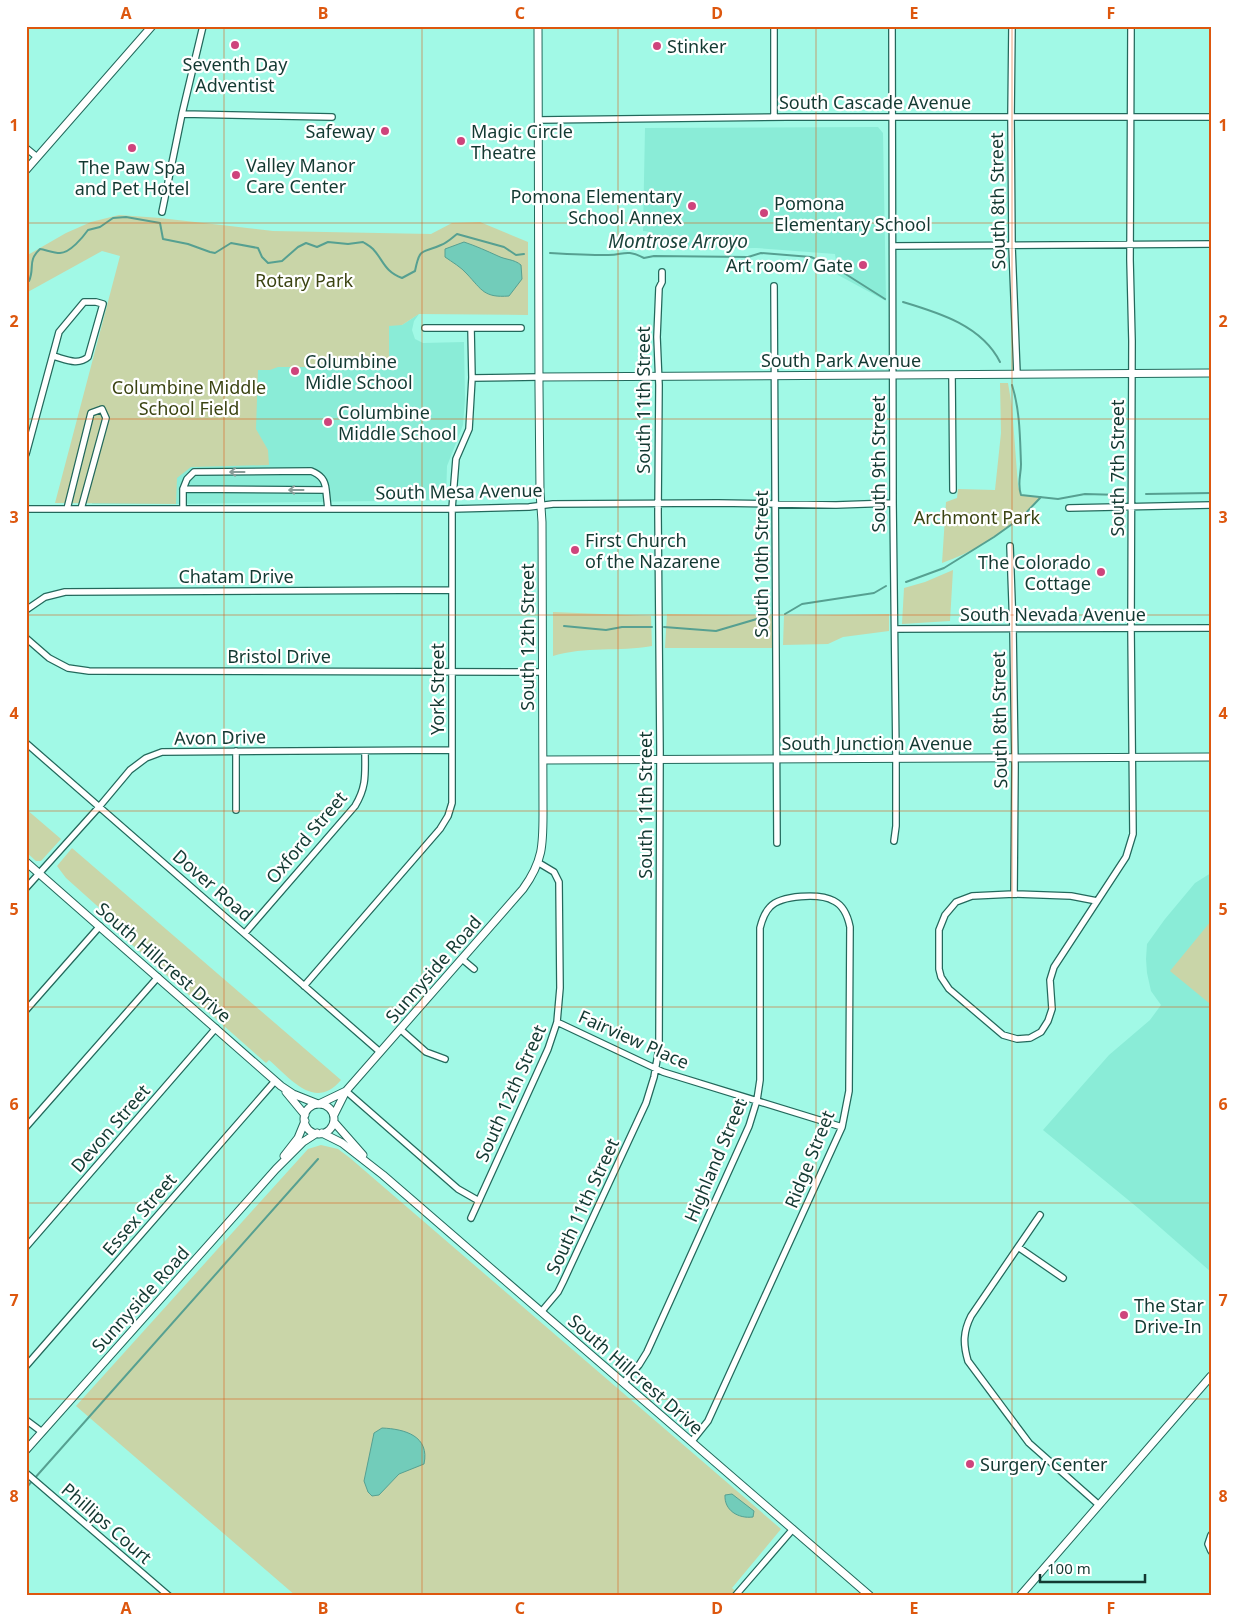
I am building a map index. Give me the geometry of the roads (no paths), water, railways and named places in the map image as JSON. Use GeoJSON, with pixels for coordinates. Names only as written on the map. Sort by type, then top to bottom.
{"type":"FeatureCollection","features":[{"type":"Feature","properties":{"kind":"street"},"geometry":{"type":"LineString","coordinates":[[26,170],[152,26]]}},
{"type":"Feature","properties":{"kind":"street"},"geometry":{"type":"LineString","coordinates":[[162,212],[182,114],[204,26]]}},
{"type":"Feature","properties":{"kind":"street","name":"South 12th Street"},"geometry":{"type":"LineString","coordinates":[[470,1218],[548,1049],[557,1022],[560,988],[559,882],[554,872],[539,863],[543,840],[543,760],[538,26]]}},
{"type":"Feature","properties":{"kind":"street"},"geometry":{"type":"LineString","coordinates":[[774,26],[774,117]]}},
{"type":"Feature","properties":{"kind":"street","name":"South 9th Street"},"geometry":{"type":"LineString","coordinates":[[892,26],[893,503],[896,758],[896,826],[894,841]]}},
{"type":"Feature","properties":{"kind":"street","name":"South 8th Street"},"geometry":{"type":"LineString","coordinates":[[1012,26],[1012,246],[1017,374]]}},
{"type":"Feature","properties":{"kind":"street","name":"South 7th Street"},"geometry":{"type":"LineString","coordinates":[[1097,901],[1071,896],[1014,894],[972,896],[956,902],[945,915],[939,930],[938,969],[941,977],[949,989],[1003,1035],[1017,1039],[1030,1038],[1041,1032],[1048,1021],[1052,1009],[1050,980],[1054,967],[1126,857],[1133,834],[1130,245],[1131,26]]}},
{"type":"Feature","properties":{"kind":"street"},"geometry":{"type":"LineString","coordinates":[[182,114],[332,117]]}},
{"type":"Feature","properties":{"kind":"street","name":"South Cascade Avenue"},"geometry":{"type":"LineString","coordinates":[[539,120],[774,117],[1211,117]]}},
{"type":"Feature","properties":{"kind":"street"},"geometry":{"type":"LineString","coordinates":[[26,148],[37,157]]}},
{"type":"Feature","properties":{"kind":"street"},"geometry":{"type":"LineString","coordinates":[[893,246],[1211,244]]}},
{"type":"Feature","properties":{"kind":"street","name":"South 11th Street"},"geometry":{"type":"LineString","coordinates":[[542,1311],[563,1282],[646,1102],[656,1069],[660,1029],[657,337],[659,288],[662,282],[662,272]]}},
{"type":"Feature","properties":{"kind":"street","name":"South 10th Street"},"geometry":{"type":"LineString","coordinates":[[774,286],[778,843]]}},
{"type":"Feature","properties":{"kind":"street"},"geometry":{"type":"LineString","coordinates":[[26,454],[59,332],[84,302],[103,304],[88,357],[83,361],[75,362],[53,356]]}},
{"type":"Feature","properties":{"kind":"street"},"geometry":{"type":"LineString","coordinates":[[425,328],[521,328]]}},
{"type":"Feature","properties":{"kind":"street","name":"York Street"},"geometry":{"type":"LineString","coordinates":[[304,986],[440,830],[452,804],[452,509],[456,459],[469,428],[472,378],[471,328]]}},
{"type":"Feature","properties":{"kind":"street","name":"South Park Avenue"},"geometry":{"type":"LineString","coordinates":[[472,378],[1211,373]]}},
{"type":"Feature","properties":{"kind":"street"},"geometry":{"type":"LineString","coordinates":[[952,375],[953,490]]}},
{"type":"Feature","properties":{"kind":"street"},"geometry":{"type":"LineString","coordinates":[[67,509],[91,413],[102,409],[106,418],[81,509]]}},
{"type":"Feature","properties":{"kind":"street"},"geometry":{"type":"LineString","coordinates":[[183,509],[183,489],[187,479],[194,472],[312,471],[320,475],[325,483],[328,509]]}},
{"type":"Feature","properties":{"kind":"street"},"geometry":{"type":"LineString","coordinates":[[183,489],[326,490]]}},
{"type":"Feature","properties":{"kind":"street","name":"South Mesa Avenue"},"geometry":{"type":"LineString","coordinates":[[26,509],[452,509],[529,507],[553,504],[776,505],[893,503]]}},
{"type":"Feature","properties":{"kind":"street"},"geometry":{"type":"LineString","coordinates":[[1069,508],[1211,505]]}},
{"type":"Feature","properties":{"kind":"street","name":"South 8th Street"},"geometry":{"type":"LineString","coordinates":[[1010,546],[1013,629],[1014,894]]}},
{"type":"Feature","properties":{"kind":"street","name":"Chatam Drive"},"geometry":{"type":"LineString","coordinates":[[26,610],[45,597],[65,592],[451,590]]}},
{"type":"Feature","properties":{"kind":"street","name":"South Nevada Avenue"},"geometry":{"type":"LineString","coordinates":[[894,629],[1211,628]]}},
{"type":"Feature","properties":{"kind":"street","name":"Bristol Drive"},"geometry":{"type":"LineString","coordinates":[[26,638],[56,662],[68,668],[89,671],[542,672]]}},
{"type":"Feature","properties":{"kind":"street","name":"Dover Road"},"geometry":{"type":"LineString","coordinates":[[26,743],[245,932],[380,1052]]}},
{"type":"Feature","properties":{"kind":"street","name":"Avon Drive"},"geometry":{"type":"LineString","coordinates":[[26,888],[130,770],[146,758],[162,752],[452,750]]}},
{"type":"Feature","properties":{"kind":"street"},"geometry":{"type":"LineString","coordinates":[[236,751],[236,810]]}},
{"type":"Feature","properties":{"kind":"street","name":"Oxford Street"},"geometry":{"type":"LineString","coordinates":[[245,932],[355,806],[366,780],[365,751]]}},
{"type":"Feature","properties":{"kind":"street","name":"South Junction Avenue"},"geometry":{"type":"LineString","coordinates":[[543,760],[1211,757]]}},
{"type":"Feature","properties":{"kind":"street","name":"South Hillcrest Drive"},"geometry":{"type":"LineString","coordinates":[[26,862],[281,1086]]}},
{"type":"Feature","properties":{"kind":"street","name":"Sunnyside Road"},"geometry":{"type":"LineString","coordinates":[[334,1119],[346,1091],[523,889],[539,863]]}},
{"type":"Feature","properties":{"kind":"street","name":"Highland Street"},"geometry":{"type":"LineString","coordinates":[[624,1382],[639,1365],[647,1352],[749,1126],[757,1100],[760,1080],[760,928],[763,917],[775,902],[802,897]]}},
{"type":"Feature","properties":{"kind":"street","name":"Ridge Street"},"geometry":{"type":"LineString","coordinates":[[692,1441],[708,1421],[842,1127],[849,1091],[850,927],[843,909],[833,900],[802,897]]}},
{"type":"Feature","properties":{"kind":"street"},"geometry":{"type":"LineString","coordinates":[[26,1010],[100,926]]}},
{"type":"Feature","properties":{"kind":"street"},"geometry":{"type":"LineString","coordinates":[[462,958],[474,969]]}},
{"type":"Feature","properties":{"kind":"street"},"geometry":{"type":"LineString","coordinates":[[26,1127],[158,977]]}},
{"type":"Feature","properties":{"kind":"street","name":"Fairview Place"},"geometry":{"type":"LineString","coordinates":[[557,1022],[656,1069],[718,1090],[757,1100],[842,1127]]}},
{"type":"Feature","properties":{"kind":"street","name":"Devon Street"},"geometry":{"type":"LineString","coordinates":[[26,1247],[216,1028]]}},
{"type":"Feature","properties":{"kind":"street"},"geometry":{"type":"LineString","coordinates":[[400,1029],[426,1052],[445,1058]]}},
{"type":"Feature","properties":{"kind":"street","name":"Essex Street"},"geometry":{"type":"LineString","coordinates":[[26,1366],[275,1081]]}},
{"type":"Feature","properties":{"kind":"street"},"geometry":{"type":"LineString","coordinates":[[281,1086],[293,1094],[329,1108],[348,1139],[382,1175]]}},
{"type":"Feature","properties":{"kind":"street"},"geometry":{"type":"LineString","coordinates":[[281,1086],[305,1118],[308,1128],[342,1143],[382,1175]]}},
{"type":"Feature","properties":{"kind":"street"},"geometry":{"type":"LineString","coordinates":[[346,1091],[458,1188],[479,1201]]}},
{"type":"Feature","properties":{"kind":"street","name":"Sunnyside Road"},"geometry":{"type":"LineString","coordinates":[[319,1104],[346,1091]]}},
{"type":"Feature","properties":{"kind":"street"},"geometry":{"type":"LineString","coordinates":[[305,1118],[310,1107],[319,1104]]}},
{"type":"Feature","properties":{"kind":"street","name":"Sunnyside Road"},"geometry":{"type":"LineString","coordinates":[[276,1169],[298,1138],[305,1118]]}},
{"type":"Feature","properties":{"kind":"street"},"geometry":{"type":"LineString","coordinates":[[320,1133],[329,1130],[334,1119]]}},
{"type":"Feature","properties":{"kind":"street","name":"Sunnyside Road"},"geometry":{"type":"LineString","coordinates":[[26,1450],[276,1169],[303,1142],[320,1133]]}},
{"type":"Feature","properties":{"kind":"street","name":"South Hillcrest Drive"},"geometry":{"type":"LineString","coordinates":[[382,1175],[542,1311],[870,1596]]}},
{"type":"Feature","properties":{"kind":"street"},"geometry":{"type":"LineString","coordinates":[[1040,1216],[970,1316],[965,1327],[965,1351],[968,1361],[1029,1443],[1099,1505]]}},
{"type":"Feature","properties":{"kind":"street"},"geometry":{"type":"LineString","coordinates":[[1018,1247],[1063,1278]]}},
{"type":"Feature","properties":{"kind":"street"},"geometry":{"type":"LineString","coordinates":[[1020,1596],[1211,1376]]}},
{"type":"Feature","properties":{"kind":"street"},"geometry":{"type":"LineString","coordinates":[[26,1420],[42,1432]]}},
{"type":"Feature","properties":{"kind":"street","name":"Phillips Court"},"geometry":{"type":"LineString","coordinates":[[26,1473],[168,1596]]}},
{"type":"Feature","properties":{"kind":"street"},"geometry":{"type":"LineString","coordinates":[[735,1596],[793,1529]]}},
{"type":"Feature","properties":{"kind":"street"},"geometry":{"type":"LineString","coordinates":[[1211,1535],[1208,1544],[1211,1551]]}},
{"type":"Feature","properties":{"kind":"water"},"geometry":{"type":"Polygon","coordinates":[[[464,242],[521,265],[522,279],[509,296],[494,296],[484,292],[462,269],[445,257],[445,249],[464,242]]]}},
{"type":"Feature","properties":{"kind":"water"},"geometry":{"type":"Polygon","coordinates":[[[382,1428],[407,1432],[414,1436],[423,1447],[425,1454],[424,1464],[399,1474],[379,1495],[372,1496],[368,1492],[364,1481],[374,1433],[382,1428]]]}},
{"type":"Feature","properties":{"kind":"water"},"geometry":{"type":"Polygon","coordinates":[[[732,1494],[754,1511],[753,1517],[742,1517],[729,1509],[725,1495],[732,1494]]]}},
{"type":"Feature","properties":{"kind":"waterway","name":"Montrose Arroyo"},"geometry":{"type":"LineString","coordinates":[[26,282],[29,281],[31,276],[32,261],[40,249],[58,253],[64,252],[76,244],[88,230],[100,227],[113,218],[126,217],[160,223],[163,239],[188,244],[210,252],[215,253],[231,243],[258,248],[262,257],[268,263],[282,261],[298,247],[306,243],[317,247],[328,242],[348,244],[363,242],[373,249],[391,272],[402,278],[415,271],[420,254],[443,244],[457,234],[504,247],[516,255],[524,254]]}},
{"type":"Feature","properties":{"kind":"waterway","name":"Montrose Arroyo"},"geometry":{"type":"LineString","coordinates":[[550,253],[585,255],[632,253],[644,258],[654,256],[748,257],[761,253],[811,257],[836,268],[885,299]]}},
{"type":"Feature","properties":{"kind":"waterway","name":"Montrose Arroyo"},"geometry":{"type":"LineString","coordinates":[[903,302],[945,316],[971,330],[992,350],[1000,362]]}},
{"type":"Feature","properties":{"kind":"waterway","name":"Montrose Arroyo"},"geometry":{"type":"LineString","coordinates":[[1012,385],[1017,404],[1019,424],[1021,464],[1019,487],[1021,495],[1058,499],[1085,494],[1121,495]]}},
{"type":"Feature","properties":{"kind":"waterway","name":"Montrose Arroyo"},"geometry":{"type":"LineString","coordinates":[[1146,494],[1211,493]]}},
{"type":"Feature","properties":{"kind":"waterway"},"geometry":{"type":"LineString","coordinates":[[906,582],[944,568],[994,537],[1022,517],[1041,497]]}},
{"type":"Feature","properties":{"kind":"waterway"},"geometry":{"type":"LineString","coordinates":[[785,614],[802,604],[874,593],[886,586]]}},
{"type":"Feature","properties":{"kind":"waterway"},"geometry":{"type":"LineString","coordinates":[[664,627],[716,631],[767,616]]}},
{"type":"Feature","properties":{"kind":"waterway"},"geometry":{"type":"LineString","coordinates":[[564,626],[606,630],[622,627],[652,627]]}},
{"type":"Feature","properties":{"kind":"waterway"},"geometry":{"type":"LineString","coordinates":[[26,1488],[318,1159]]}},
{"type":"Feature","properties":{"kind":"place","name":"Seventh Day Adventist"},"geometry":{"type":"Point","coordinates":[235,45]}},
{"type":"Feature","properties":{"kind":"place","name":"Stinker"},"geometry":{"type":"Point","coordinates":[657,46]}},
{"type":"Feature","properties":{"kind":"place","name":"Safeway"},"geometry":{"type":"Point","coordinates":[385,131]}},
{"type":"Feature","properties":{"kind":"place","name":"Magic Circle Theatre"},"geometry":{"type":"Point","coordinates":[461,141]}},
{"type":"Feature","properties":{"kind":"place","name":"The Paw Spa and Pet Hotel"},"geometry":{"type":"Point","coordinates":[132,148]}},
{"type":"Feature","properties":{"kind":"place","name":"Valley Manor Care Center"},"geometry":{"type":"Point","coordinates":[236,175]}},
{"type":"Feature","properties":{"kind":"place","name":"Pomona Elementary School Annex"},"geometry":{"type":"Point","coordinates":[692,206]}},
{"type":"Feature","properties":{"kind":"place","name":"Pomona Elementary School"},"geometry":{"type":"Point","coordinates":[764,213]}},
{"type":"Feature","properties":{"kind":"place","name":"Art room/ Gate"},"geometry":{"type":"Point","coordinates":[863,265]}},
{"type":"Feature","properties":{"kind":"place","name":"Columbine Midle School"},"geometry":{"type":"Point","coordinates":[295,371]}},
{"type":"Feature","properties":{"kind":"place","name":"Columbine Middle School"},"geometry":{"type":"Point","coordinates":[328,422]}},
{"type":"Feature","properties":{"kind":"place","name":"First Church of the Nazarene"},"geometry":{"type":"Point","coordinates":[575,550]}},
{"type":"Feature","properties":{"kind":"place","name":"The Colorado Cottage"},"geometry":{"type":"Point","coordinates":[1101,572]}},
{"type":"Feature","properties":{"kind":"place","name":"The Star Drive-In"},"geometry":{"type":"Point","coordinates":[1124,1315]}},
{"type":"Feature","properties":{"kind":"place","name":"Surgery Center"},"geometry":{"type":"Point","coordinates":[970,1464]}},
{"type":"Feature","properties":{"kind":"park label","name":"Rotary Park"},"geometry":{"type":"Point","coordinates":[304,280]}},
{"type":"Feature","properties":{"kind":"park label","name":"Columbine Middle School Field"},"geometry":{"type":"Point","coordinates":[189,397]}},
{"type":"Feature","properties":{"kind":"park label","name":"Archmont Park"},"geometry":{"type":"Point","coordinates":[977,517]}}]}
